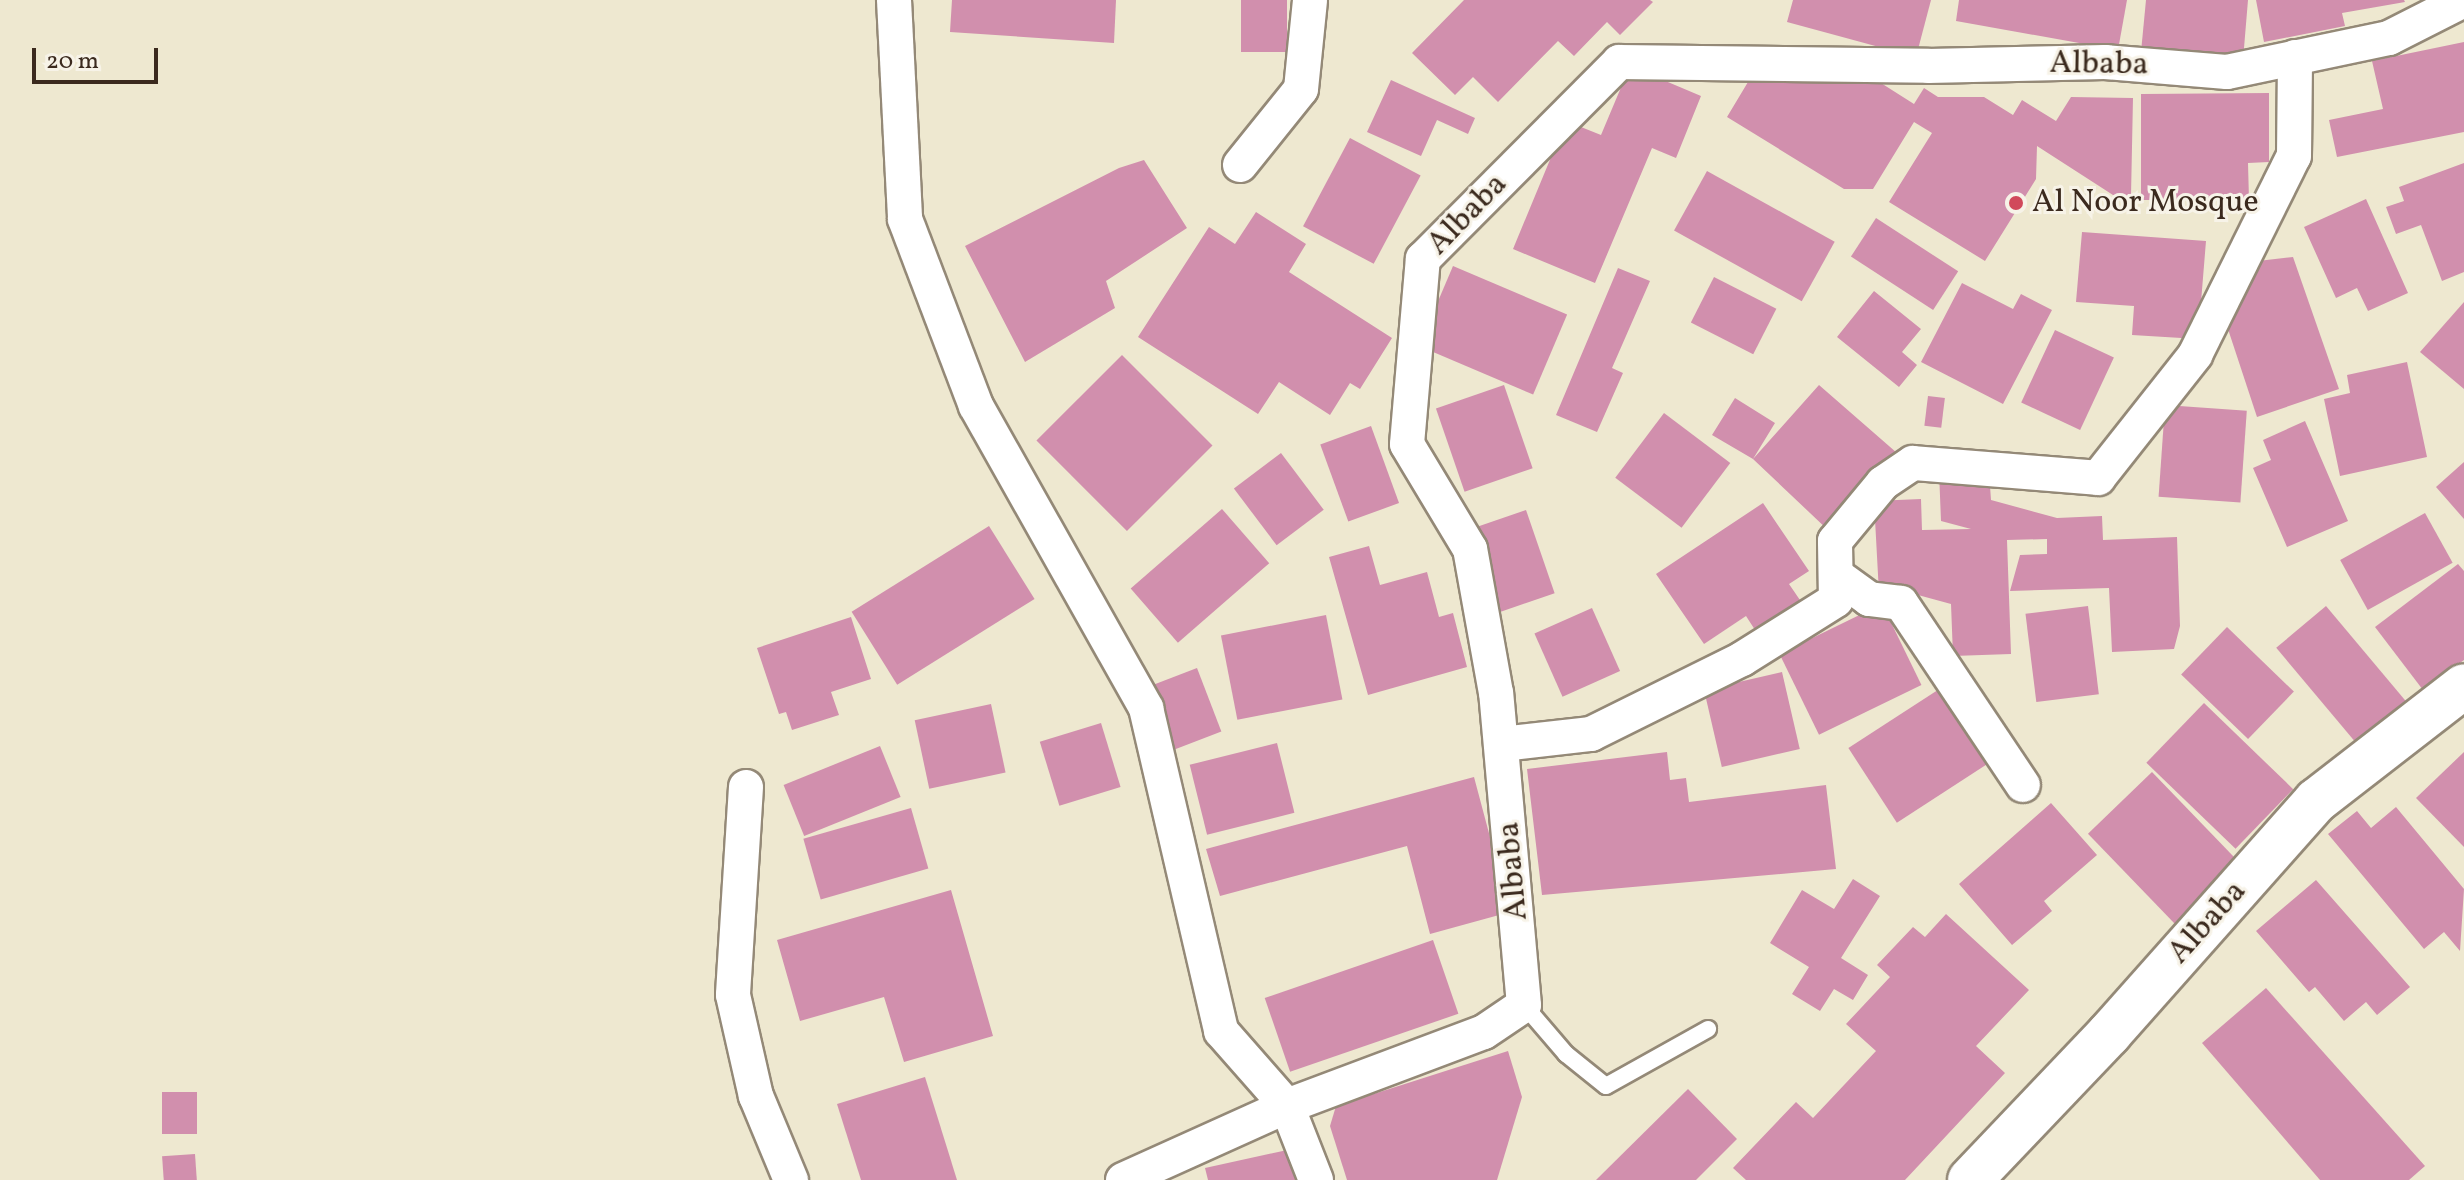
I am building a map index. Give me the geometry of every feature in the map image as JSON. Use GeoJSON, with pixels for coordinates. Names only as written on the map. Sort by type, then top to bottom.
{"type":"FeatureCollection","features":[{"type":"Feature","properties":{"kind":"street"},"geometry":{"type":"LineString","coordinates":[[894,0],[905,219],[976,406],[1146,708],[1221,1031],[1287,1106],[1316,1180]]}},
{"type":"Feature","properties":{"kind":"street"},"geometry":{"type":"LineString","coordinates":[[1240,165],[1301,89],[1310,0]]}},
{"type":"Feature","properties":{"kind":"street","name":"Albaba"},"geometry":{"type":"LineString","coordinates":[[1524,1005],[1502,744],[1470,549],[1407,444],[1423,259],[1619,62],[1928,66],[2105,62],[2227,72],[2389,38],[2464,0]]}},
{"type":"Feature","properties":{"kind":"street"},"geometry":{"type":"LineString","coordinates":[[1502,744],[1591,734],[1742,659],[1836,600],[1835,541],[1883,483],[1913,463],[2098,478],[2195,355],[2294,156],[2295,57]]}},
{"type":"Feature","properties":{"kind":"street"},"geometry":{"type":"LineString","coordinates":[[1836,575],[1869,599],[1901,603],[2023,785]]}},
{"type":"Feature","properties":{"kind":"street","name":"Albaba"},"geometry":{"type":"LineString","coordinates":[[1970,1180],[2109,1034],[2316,801],[2464,686]]}},
{"type":"Feature","properties":{"kind":"street"},"geometry":{"type":"LineString","coordinates":[[746,787],[733,995],[756,1096],[791,1180]]}},
{"type":"Feature","properties":{"kind":"street"},"geometry":{"type":"LineString","coordinates":[[1123,1180],[1287,1106],[1484,1032],[1524,1005]]}},
{"type":"Feature","properties":{"kind":"lane"},"geometry":{"type":"LineString","coordinates":[[1524,1005],[1566,1054],[1606,1086],[1708,1029]]}},
{"type":"Feature","properties":{"kind":"building"},"geometry":{"type":"Polygon","coordinates":[[[952,0],[1116,0],[1114,43],[950,32],[952,0]]]}},
{"type":"Feature","properties":{"kind":"building"},"geometry":{"type":"Polygon","coordinates":[[[1241,0],[1287,0],[1287,52],[1241,52],[1241,0]]]}},
{"type":"Feature","properties":{"kind":"building"},"geometry":{"type":"Polygon","coordinates":[[[1464,0],[1653,2],[1620,35],[1607,22],[1574,56],[1558,41],[1498,102],[1473,77],[1455,95],[1412,53],[1464,0]]]}},
{"type":"Feature","properties":{"kind":"building"},"geometry":{"type":"Polygon","coordinates":[[[1793,0],[1931,0],[1916,57],[1787,22],[1793,0]]]}},
{"type":"Feature","properties":{"kind":"building"},"geometry":{"type":"Polygon","coordinates":[[[1959,0],[2127,0],[2118,50],[1956,21],[1959,0]]]}},
{"type":"Feature","properties":{"kind":"building"},"geometry":{"type":"Polygon","coordinates":[[[2146,0],[2248,0],[2243,60],[2141,52],[2146,0]]]}},
{"type":"Feature","properties":{"kind":"building"},"geometry":{"type":"Polygon","coordinates":[[[2256,0],[2405,2],[2342,13],[2345,26],[2264,42],[2256,0]]]}},
{"type":"Feature","properties":{"kind":"building"},"geometry":{"type":"Polygon","coordinates":[[[2464,42],[2464,132],[2337,157],[2329,120],[2383,109],[2372,61],[2464,42]]]}},
{"type":"Feature","properties":{"kind":"building"},"geometry":{"type":"Polygon","coordinates":[[[1630,66],[1701,96],[1676,158],[1652,148],[1595,283],[1513,249],[1566,121],[1601,135],[1630,66]]]}},
{"type":"Feature","properties":{"kind":"building"},"geometry":{"type":"Polygon","coordinates":[[[1751,77],[1873,78],[1914,104],[1924,88],[1938,97],[1984,97],[2013,115],[2022,100],[2056,121],[2071,97],[2133,98],[2131,196],[2113,195],[2037,146],[2036,179],[1985,261],[1889,202],[1932,133],[1914,122],[1873,189],[1844,189],[1727,117],[1751,77]]]}},
{"type":"Feature","properties":{"kind":"building"},"geometry":{"type":"Polygon","coordinates":[[[1391,80],[1475,118],[1468,134],[1437,120],[1421,156],[1367,132],[1391,80]]]}},
{"type":"Feature","properties":{"kind":"building"},"geometry":{"type":"Polygon","coordinates":[[[2269,93],[2269,162],[2248,163],[2249,200],[2141,200],[2141,94],[2269,93]]]}},
{"type":"Feature","properties":{"kind":"building"},"geometry":{"type":"Polygon","coordinates":[[[1350,138],[1421,176],[1374,264],[1303,226],[1350,138]]]}},
{"type":"Feature","properties":{"kind":"building"},"geometry":{"type":"Polygon","coordinates":[[[1144,160],[1187,228],[1106,281],[1115,308],[1025,362],[965,246],[1119,168],[1144,160]]]}},
{"type":"Feature","properties":{"kind":"building"},"geometry":{"type":"Polygon","coordinates":[[[2464,163],[2464,272],[2442,281],[2421,225],[2396,234],[2386,207],[2404,201],[2399,187],[2464,163]]]}},
{"type":"Feature","properties":{"kind":"building"},"geometry":{"type":"Polygon","coordinates":[[[1707,171],[1835,242],[1802,301],[1674,230],[1707,171]]]}},
{"type":"Feature","properties":{"kind":"building"},"geometry":{"type":"Polygon","coordinates":[[[2366,199],[2408,293],[2368,311],[2357,288],[2336,298],[2304,227],[2366,199]]]}},
{"type":"Feature","properties":{"kind":"building"},"geometry":{"type":"Polygon","coordinates":[[[1256,212],[1306,244],[1289,272],[1392,338],[1360,389],[1350,383],[1330,415],[1279,382],[1258,414],[1138,337],[1209,227],[1235,244],[1256,212]]]}},
{"type":"Feature","properties":{"kind":"building"},"geometry":{"type":"Polygon","coordinates":[[[1876,218],[1958,271],[1933,310],[1851,257],[1876,218]]]}},
{"type":"Feature","properties":{"kind":"building"},"geometry":{"type":"Polygon","coordinates":[[[2082,232],[2206,241],[2198,339],[2132,335],[2134,306],[2076,302],[2082,232]]]}},
{"type":"Feature","properties":{"kind":"building"},"geometry":{"type":"Polygon","coordinates":[[[2293,257],[2339,389],[2257,417],[2225,320],[2258,261],[2293,257]]]}},
{"type":"Feature","properties":{"kind":"building"},"geometry":{"type":"Polygon","coordinates":[[[1453,266],[1567,314],[1533,395],[1419,346],[1453,266]]]}},
{"type":"Feature","properties":{"kind":"building"},"geometry":{"type":"Polygon","coordinates":[[[1618,268],[1650,281],[1612,368],[1623,373],[1597,432],[1556,415],[1618,268]]]}},
{"type":"Feature","properties":{"kind":"building"},"geometry":{"type":"Polygon","coordinates":[[[1714,277],[1776,309],[1753,354],[1691,322],[1714,277]]]}},
{"type":"Feature","properties":{"kind":"building"},"geometry":{"type":"Polygon","coordinates":[[[1962,283],[2013,309],[2021,294],[2052,310],[2003,404],[1921,362],[1962,283]]]}},
{"type":"Feature","properties":{"kind":"building"},"geometry":{"type":"Polygon","coordinates":[[[1874,291],[1921,329],[1902,352],[1917,365],[1899,387],[1837,337],[1874,291]]]}},
{"type":"Feature","properties":{"kind":"building"},"geometry":{"type":"Polygon","coordinates":[[[2464,302],[2464,389],[2420,352],[2464,302]]]}},
{"type":"Feature","properties":{"kind":"building"},"geometry":{"type":"Polygon","coordinates":[[[2055,330],[2114,357],[2080,430],[2021,403],[2055,330]]]}},
{"type":"Feature","properties":{"kind":"building"},"geometry":{"type":"Polygon","coordinates":[[[1122,355],[1213,446],[1127,531],[1036,441],[1122,355]]]}},
{"type":"Feature","properties":{"kind":"building"},"geometry":{"type":"Polygon","coordinates":[[[2407,362],[2427,457],[2340,476],[2324,399],[2350,393],[2347,375],[2407,362]]]}},
{"type":"Feature","properties":{"kind":"building"},"geometry":{"type":"Polygon","coordinates":[[[1504,385],[1533,468],[1465,492],[1436,408],[1504,385]]]}},
{"type":"Feature","properties":{"kind":"building"},"geometry":{"type":"Polygon","coordinates":[[[1819,385],[1897,453],[1829,531],[1753,459],[1819,385]]]}},
{"type":"Feature","properties":{"kind":"building"},"geometry":{"type":"Polygon","coordinates":[[[1928,396],[1945,398],[1941,428],[1924,426],[1928,396]]]}},
{"type":"Feature","properties":{"kind":"building"},"geometry":{"type":"Polygon","coordinates":[[[1735,398],[1775,423],[1753,459],[1712,435],[1735,398]]]}},
{"type":"Feature","properties":{"kind":"building"},"geometry":{"type":"Polygon","coordinates":[[[2165,405],[2247,411],[2240,502],[2159,497],[2165,405]]]}},
{"type":"Feature","properties":{"kind":"building"},"geometry":{"type":"Polygon","coordinates":[[[1664,413],[1730,463],[1682,528],[1615,478],[1664,413]]]}},
{"type":"Feature","properties":{"kind":"building"},"geometry":{"type":"Polygon","coordinates":[[[2305,421],[2348,521],[2287,547],[2253,468],[2271,460],[2263,440],[2305,421]]]}},
{"type":"Feature","properties":{"kind":"building"},"geometry":{"type":"Polygon","coordinates":[[[1371,426],[1399,503],[1348,522],[1320,444],[1371,426]]]}},
{"type":"Feature","properties":{"kind":"building"},"geometry":{"type":"Polygon","coordinates":[[[1281,453],[1324,510],[1277,545],[1234,489],[1281,453]]]}},
{"type":"Feature","properties":{"kind":"building"},"geometry":{"type":"Polygon","coordinates":[[[2464,462],[2464,519],[2436,487],[2464,462]]]}},
{"type":"Feature","properties":{"kind":"building"},"geometry":{"type":"Polygon","coordinates":[[[1939,471],[1990,486],[1991,500],[2057,518],[2102,516],[2103,540],[2177,537],[2180,626],[2174,649],[2112,652],[2109,588],[2010,591],[2020,555],[2047,554],[2047,539],[2007,540],[2011,654],[1953,656],[1951,604],[1907,592],[1879,593],[1874,501],[1921,499],[1922,530],[1971,529],[1941,521],[1939,471]]]}},
{"type":"Feature","properties":{"kind":"building"},"geometry":{"type":"Polygon","coordinates":[[[1763,503],[1809,571],[1789,584],[1802,603],[1757,633],[1746,616],[1704,644],[1656,574],[1763,503]]]}},
{"type":"Feature","properties":{"kind":"building"},"geometry":{"type":"Polygon","coordinates":[[[1222,509],[1269,563],[1178,643],[1131,588],[1222,509]]]}},
{"type":"Feature","properties":{"kind":"building"},"geometry":{"type":"Polygon","coordinates":[[[1526,510],[1555,593],[1498,613],[1469,530],[1526,510]]]}},
{"type":"Feature","properties":{"kind":"building"},"geometry":{"type":"Polygon","coordinates":[[[2425,513],[2453,563],[2368,610],[2340,560],[2425,513]]]}},
{"type":"Feature","properties":{"kind":"building"},"geometry":{"type":"Polygon","coordinates":[[[989,526],[1035,599],[897,685],[852,612],[989,526]]]}},
{"type":"Feature","properties":{"kind":"building"},"geometry":{"type":"Polygon","coordinates":[[[1369,546],[1380,585],[1427,572],[1439,617],[1453,613],[1467,667],[1368,695],[1329,557],[1369,546]]]}},
{"type":"Feature","properties":{"kind":"building"},"geometry":{"type":"Polygon","coordinates":[[[2458,564],[2464,571],[2464,660],[2423,690],[2375,627],[2458,564]]]}},
{"type":"Feature","properties":{"kind":"building"},"geometry":{"type":"Polygon","coordinates":[[[1882,604],[1921,685],[1819,735],[1780,654],[1882,604]]]}},
{"type":"Feature","properties":{"kind":"building"},"geometry":{"type":"Polygon","coordinates":[[[2088,606],[2099,694],[2036,702],[2025,614],[2088,606]]]}},
{"type":"Feature","properties":{"kind":"building"},"geometry":{"type":"Polygon","coordinates":[[[2326,606],[2407,703],[2357,744],[2276,648],[2326,606]]]}},
{"type":"Feature","properties":{"kind":"building"},"geometry":{"type":"Polygon","coordinates":[[[1592,608],[1620,671],[1563,697],[1534,634],[1592,608]]]}},
{"type":"Feature","properties":{"kind":"building"},"geometry":{"type":"Polygon","coordinates":[[[1326,615],[1342,699],[1237,720],[1221,635],[1326,615]]]}},
{"type":"Feature","properties":{"kind":"building"},"geometry":{"type":"Polygon","coordinates":[[[851,617],[871,679],[831,692],[839,715],[792,730],[786,712],[779,714],[757,648],[851,617]]]}},
{"type":"Feature","properties":{"kind":"building"},"geometry":{"type":"Polygon","coordinates":[[[2227,627],[2294,692],[2248,739],[2181,674],[2227,627]]]}},
{"type":"Feature","properties":{"kind":"building"},"geometry":{"type":"Polygon","coordinates":[[[1197,668],[1221,731],[1163,754],[1139,690],[1197,668]]]}},
{"type":"Feature","properties":{"kind":"building"},"geometry":{"type":"Polygon","coordinates":[[[1782,672],[1800,749],[1722,767],[1704,690],[1782,672]]]}},
{"type":"Feature","properties":{"kind":"building"},"geometry":{"type":"Polygon","coordinates":[[[1944,686],[1992,761],[1897,823],[1848,748],[1944,686]]]}},
{"type":"Feature","properties":{"kind":"building"},"geometry":{"type":"Polygon","coordinates":[[[2204,703],[2293,789],[2236,849],[2146,763],[2204,703]]]}},
{"type":"Feature","properties":{"kind":"building"},"geometry":{"type":"Polygon","coordinates":[[[991,704],[1006,772],[929,789],[915,720],[991,704]]]}},
{"type":"Feature","properties":{"kind":"building"},"geometry":{"type":"Polygon","coordinates":[[[1101,723],[1121,787],[1059,806],[1040,742],[1101,723]]]}},
{"type":"Feature","properties":{"kind":"building"},"geometry":{"type":"Polygon","coordinates":[[[1277,743],[1294,813],[1207,835],[1190,765],[1277,743]]]}},
{"type":"Feature","properties":{"kind":"building"},"geometry":{"type":"Polygon","coordinates":[[[880,746],[901,797],[804,836],[784,785],[880,746]]]}},
{"type":"Feature","properties":{"kind":"building"},"geometry":{"type":"Polygon","coordinates":[[[1667,752],[1670,780],[1686,778],[1689,802],[1826,785],[1836,869],[1542,895],[1527,769],[1667,752]]]}},
{"type":"Feature","properties":{"kind":"building"},"geometry":{"type":"Polygon","coordinates":[[[2464,752],[2464,847],[2416,798],[2464,752]]]}},
{"type":"Feature","properties":{"kind":"building"},"geometry":{"type":"Polygon","coordinates":[[[2152,772],[2240,863],[2176,924],[2088,834],[2152,772]]]}},
{"type":"Feature","properties":{"kind":"building"},"geometry":{"type":"Polygon","coordinates":[[[1474,777],[1510,912],[1430,934],[1407,846],[1220,896],[1206,849],[1474,777]]]}},
{"type":"Feature","properties":{"kind":"building"},"geometry":{"type":"Polygon","coordinates":[[[2051,803],[2097,855],[2044,901],[2052,911],[2012,945],[1959,884],[2051,803]]]}},
{"type":"Feature","properties":{"kind":"building"},"geometry":{"type":"Polygon","coordinates":[[[2396,807],[2464,889],[2460,951],[2444,932],[2424,949],[2328,834],[2357,811],[2371,828],[2396,807]]]}},
{"type":"Feature","properties":{"kind":"building"},"geometry":{"type":"Polygon","coordinates":[[[911,808],[928,869],[821,899],[803,839],[911,808]]]}},
{"type":"Feature","properties":{"kind":"building"},"geometry":{"type":"Polygon","coordinates":[[[1853,879],[1880,896],[1841,958],[1868,975],[1853,1000],[1834,989],[1820,1011],[1792,994],[1809,967],[1770,943],[1802,890],[1834,909],[1853,879]]]}},
{"type":"Feature","properties":{"kind":"building"},"geometry":{"type":"Polygon","coordinates":[[[2316,880],[2410,987],[2377,1015],[2366,1002],[2344,1021],[2315,987],[2309,992],[2256,931],[2316,880]]]}},
{"type":"Feature","properties":{"kind":"building"},"geometry":{"type":"Polygon","coordinates":[[[951,890],[993,1036],[904,1062],[884,997],[800,1021],[777,940],[951,890]]]}},
{"type":"Feature","properties":{"kind":"building"},"geometry":{"type":"Polygon","coordinates":[[[1946,914],[2029,990],[1976,1046],[2005,1073],[1905,1180],[1746,1180],[1733,1168],[1796,1102],[1813,1118],[1876,1051],[1846,1024],[1890,977],[1877,965],[1913,927],[1925,937],[1946,914]]]}},
{"type":"Feature","properties":{"kind":"building"},"geometry":{"type":"Polygon","coordinates":[[[1433,940],[1458,1014],[1290,1072],[1265,998],[1433,940]]]}},
{"type":"Feature","properties":{"kind":"building"},"geometry":{"type":"Polygon","coordinates":[[[2266,988],[2425,1166],[2409,1180],[2320,1180],[2202,1043],[2266,988]]]}},
{"type":"Feature","properties":{"kind":"building"},"geometry":{"type":"Polygon","coordinates":[[[1508,1051],[1522,1097],[1497,1180],[1347,1180],[1330,1126],[1336,1106],[1508,1051]]]}},
{"type":"Feature","properties":{"kind":"building"},"geometry":{"type":"Polygon","coordinates":[[[925,1077],[957,1180],[861,1180],[837,1104],[925,1077]]]}},
{"type":"Feature","properties":{"kind":"building"},"geometry":{"type":"Polygon","coordinates":[[[1688,1089],[1737,1139],[1696,1180],[1596,1180],[1688,1089]]]}},
{"type":"Feature","properties":{"kind":"building"},"geometry":{"type":"Polygon","coordinates":[[[162,1092],[197,1092],[197,1134],[162,1134],[162,1092]]]}},
{"type":"Feature","properties":{"kind":"building"},"geometry":{"type":"Polygon","coordinates":[[[1292,1149],[1298,1180],[1208,1180],[1205,1168],[1292,1149]]]}},
{"type":"Feature","properties":{"kind":"building"},"geometry":{"type":"Polygon","coordinates":[[[195,1154],[197,1180],[164,1180],[162,1156],[195,1154]]]}},
{"type":"Feature","properties":{"kind":"place","name":"Al Noor Mosque"},"geometry":{"type":"Point","coordinates":[2016,203]}}]}
